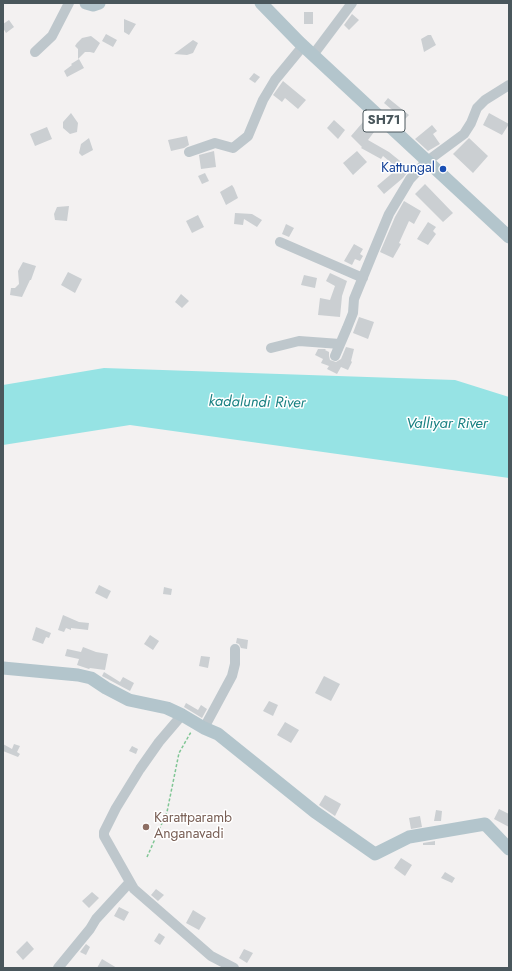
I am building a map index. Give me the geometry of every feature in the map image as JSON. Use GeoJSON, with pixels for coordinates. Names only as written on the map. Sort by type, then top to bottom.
{"type":"FeatureCollection","features":[{"type":"Feature","properties":{"kind":"main road"},"geometry":{"type":"LineString","coordinates":[[86,3],[93,5],[99,3]]}},
{"type":"Feature","properties":{"kind":"main road","name":"SH71"},"geometry":{"type":"LineString","coordinates":[[262,3],[303,46],[426,162],[509,237]]}},
{"type":"Feature","properties":{"kind":"main road"},"geometry":{"type":"LineString","coordinates":[[3,668],[78,675],[91,678],[129,700],[167,708],[182,715],[200,726],[218,734],[315,812],[375,854],[409,837],[485,824],[509,849]]}},
{"type":"Feature","properties":{"kind":"street"},"geometry":{"type":"LineString","coordinates":[[35,52],[52,36],[69,3]]}},
{"type":"Feature","properties":{"kind":"street"},"geometry":{"type":"LineString","coordinates":[[313,55],[352,3]]}},
{"type":"Feature","properties":{"kind":"street"},"geometry":{"type":"LineString","coordinates":[[189,152],[215,143],[233,148],[248,136],[263,100],[275,80],[303,46]]}},
{"type":"Feature","properties":{"kind":"street"},"geometry":{"type":"LineString","coordinates":[[335,356],[353,313],[354,299],[389,214],[410,179],[426,162],[464,134],[477,108],[485,100],[509,85]]}},
{"type":"Feature","properties":{"kind":"street"},"geometry":{"type":"LineString","coordinates":[[280,242],[363,278]]}},
{"type":"Feature","properties":{"kind":"street"},"geometry":{"type":"LineString","coordinates":[[271,348],[299,341],[340,344]]}},
{"type":"Feature","properties":{"kind":"street"},"geometry":{"type":"LineString","coordinates":[[200,726],[232,676],[235,664],[234,649]]}},
{"type":"Feature","properties":{"kind":"street"},"geometry":{"type":"LineString","coordinates":[[182,715],[159,742],[140,769],[116,808],[104,832],[104,836],[134,889],[211,956],[234,968]]}},
{"type":"Feature","properties":{"kind":"street"},"geometry":{"type":"LineString","coordinates":[[58,968],[90,929],[96,918],[130,882]]}},
{"type":"Feature","properties":{"kind":"path"},"geometry":{"type":"LineString","coordinates":[[147,857],[167,812],[178,752],[200,726]]}},
{"type":"Feature","properties":{"kind":"water","name":"Valliyar River"},"geometry":{"type":"Polygon","coordinates":[[[104,368],[455,380],[509,397],[509,478],[130,425],[3,445],[3,385],[104,368]]]}},
{"type":"Feature","properties":{"kind":"building"},"geometry":{"type":"Polygon","coordinates":[[[304,12],[313,12],[313,24],[304,24],[304,12]]]}},
{"type":"Feature","properties":{"kind":"building"},"geometry":{"type":"Polygon","coordinates":[[[352,14],[359,20],[349,30],[344,25],[352,14]]]}},
{"type":"Feature","properties":{"kind":"building"},"geometry":{"type":"Polygon","coordinates":[[[124,19],[136,24],[129,35],[124,32],[124,19]]]}},
{"type":"Feature","properties":{"kind":"building"},"geometry":{"type":"Polygon","coordinates":[[[9,20],[14,27],[6,33],[3,28],[3,24],[9,20]]]}},
{"type":"Feature","properties":{"kind":"building"},"geometry":{"type":"Polygon","coordinates":[[[106,34],[117,40],[113,47],[102,41],[106,34]]]}},
{"type":"Feature","properties":{"kind":"building"},"geometry":{"type":"Polygon","coordinates":[[[431,35],[436,45],[424,52],[421,39],[431,35]]]}},
{"type":"Feature","properties":{"kind":"building"},"geometry":{"type":"Polygon","coordinates":[[[91,36],[100,43],[94,53],[85,52],[78,59],[78,49],[75,46],[82,38],[91,36]]]}},
{"type":"Feature","properties":{"kind":"building"},"geometry":{"type":"Polygon","coordinates":[[[193,40],[198,43],[193,53],[187,55],[174,54],[193,40]]]}},
{"type":"Feature","properties":{"kind":"building"},"geometry":{"type":"Polygon","coordinates":[[[79,59],[84,68],[67,77],[64,71],[79,59]]]}},
{"type":"Feature","properties":{"kind":"building"},"geometry":{"type":"Polygon","coordinates":[[[254,73],[260,77],[255,83],[249,79],[254,73]]]}},
{"type":"Feature","properties":{"kind":"building"},"geometry":{"type":"Polygon","coordinates":[[[283,81],[306,100],[298,109],[285,98],[282,102],[273,95],[283,81]]]}},
{"type":"Feature","properties":{"kind":"building"},"geometry":{"type":"Polygon","coordinates":[[[388,98],[409,115],[404,120],[384,103],[388,98]]]}},
{"type":"Feature","properties":{"kind":"building"},"geometry":{"type":"Polygon","coordinates":[[[71,113],[78,123],[77,132],[70,134],[63,128],[63,122],[71,113]]]}},
{"type":"Feature","properties":{"kind":"building"},"geometry":{"type":"Polygon","coordinates":[[[489,113],[509,124],[502,135],[483,125],[489,113]]]}},
{"type":"Feature","properties":{"kind":"building"},"geometry":{"type":"Polygon","coordinates":[[[334,120],[345,130],[338,139],[327,128],[334,120]]]}},
{"type":"Feature","properties":{"kind":"building"},"geometry":{"type":"Polygon","coordinates":[[[363,122],[374,132],[368,140],[389,152],[410,169],[403,178],[384,194],[377,186],[396,170],[393,168],[395,166],[383,156],[381,159],[361,148],[362,147],[351,136],[363,122]]]}},
{"type":"Feature","properties":{"kind":"building"},"geometry":{"type":"Polygon","coordinates":[[[432,125],[437,131],[433,134],[440,144],[428,151],[415,139],[432,125]]]}},
{"type":"Feature","properties":{"kind":"building"},"geometry":{"type":"Polygon","coordinates":[[[47,127],[52,139],[35,146],[30,134],[47,127]]]}},
{"type":"Feature","properties":{"kind":"building"},"geometry":{"type":"Polygon","coordinates":[[[187,136],[189,145],[184,148],[171,151],[168,140],[187,136]]]}},
{"type":"Feature","properties":{"kind":"building"},"geometry":{"type":"Polygon","coordinates":[[[89,138],[93,150],[82,156],[79,153],[81,144],[89,138]]]}},
{"type":"Feature","properties":{"kind":"building"},"geometry":{"type":"Polygon","coordinates":[[[469,138],[488,156],[473,173],[453,154],[469,138]]]}},
{"type":"Feature","properties":{"kind":"building"},"geometry":{"type":"Polygon","coordinates":[[[214,151],[216,167],[201,169],[199,155],[214,151]]]}},
{"type":"Feature","properties":{"kind":"building"},"geometry":{"type":"Polygon","coordinates":[[[357,151],[367,162],[353,175],[343,163],[357,151]]]}},
{"type":"Feature","properties":{"kind":"building"},"geometry":{"type":"Polygon","coordinates":[[[205,173],[209,181],[202,184],[198,176],[205,173]]]}},
{"type":"Feature","properties":{"kind":"building"},"geometry":{"type":"Polygon","coordinates":[[[425,184],[453,213],[443,222],[415,194],[425,184]]]}},
{"type":"Feature","properties":{"kind":"building"},"geometry":{"type":"Polygon","coordinates":[[[232,185],[238,198],[226,205],[220,192],[232,185]]]}},
{"type":"Feature","properties":{"kind":"building"},"geometry":{"type":"Polygon","coordinates":[[[404,201],[421,211],[414,224],[409,221],[399,243],[401,244],[393,258],[380,252],[395,217],[404,201]]]}},
{"type":"Feature","properties":{"kind":"building"},"geometry":{"type":"Polygon","coordinates":[[[69,206],[67,221],[55,220],[54,214],[57,207],[69,206]]]}},
{"type":"Feature","properties":{"kind":"building"},"geometry":{"type":"Polygon","coordinates":[[[235,213],[252,214],[262,220],[257,227],[244,219],[243,225],[234,224],[235,213]]]}},
{"type":"Feature","properties":{"kind":"building"},"geometry":{"type":"Polygon","coordinates":[[[198,215],[204,227],[192,233],[186,221],[198,215]]]}},
{"type":"Feature","properties":{"kind":"building"},"geometry":{"type":"Polygon","coordinates":[[[428,222],[436,227],[433,231],[436,234],[428,245],[417,239],[428,222]]]}},
{"type":"Feature","properties":{"kind":"building"},"geometry":{"type":"Polygon","coordinates":[[[286,224],[294,228],[289,237],[282,234],[286,224]]]}},
{"type":"Feature","properties":{"kind":"building"},"geometry":{"type":"Polygon","coordinates":[[[354,244],[363,249],[360,254],[363,256],[360,261],[355,259],[352,265],[344,261],[354,244]]]}},
{"type":"Feature","properties":{"kind":"building"},"geometry":{"type":"Polygon","coordinates":[[[23,262],[36,266],[31,280],[22,297],[10,295],[11,288],[15,288],[19,284],[18,271],[23,262]]]}},
{"type":"Feature","properties":{"kind":"building"},"geometry":{"type":"Polygon","coordinates":[[[68,272],[82,279],[75,293],[61,285],[68,272]]]}},
{"type":"Feature","properties":{"kind":"building"},"geometry":{"type":"Polygon","coordinates":[[[330,273],[347,281],[342,296],[340,317],[318,315],[320,298],[330,300],[335,286],[326,281],[330,273]]]}},
{"type":"Feature","properties":{"kind":"building"},"geometry":{"type":"Polygon","coordinates":[[[304,275],[317,278],[315,288],[301,285],[304,275]]]}},
{"type":"Feature","properties":{"kind":"building"},"geometry":{"type":"Polygon","coordinates":[[[181,294],[189,301],[182,308],[175,302],[181,294]]]}},
{"type":"Feature","properties":{"kind":"building"},"geometry":{"type":"Polygon","coordinates":[[[359,317],[374,322],[368,339],[353,333],[359,317]]]}},
{"type":"Feature","properties":{"kind":"building"},"geometry":{"type":"Polygon","coordinates":[[[346,347],[354,349],[352,362],[348,370],[341,367],[337,374],[327,369],[329,366],[321,363],[323,359],[315,355],[318,349],[326,349],[325,350],[329,352],[330,360],[336,362],[341,359],[346,347]]]}},
{"type":"Feature","properties":{"kind":"building"},"geometry":{"type":"Polygon","coordinates":[[[99,585],[111,591],[107,599],[95,593],[99,585]]]}},
{"type":"Feature","properties":{"kind":"building"},"geometry":{"type":"Polygon","coordinates":[[[164,587],[172,589],[171,595],[163,594],[164,587]]]}},
{"type":"Feature","properties":{"kind":"building"},"geometry":{"type":"Polygon","coordinates":[[[63,615],[79,622],[89,623],[88,630],[71,628],[71,630],[66,628],[64,632],[58,630],[63,615]]]}},
{"type":"Feature","properties":{"kind":"building"},"geometry":{"type":"Polygon","coordinates":[[[36,627],[51,633],[49,638],[46,637],[43,644],[32,640],[36,627]]]}},
{"type":"Feature","properties":{"kind":"building"},"geometry":{"type":"Polygon","coordinates":[[[150,635],[159,641],[153,650],[144,644],[150,635]]]}},
{"type":"Feature","properties":{"kind":"building"},"geometry":{"type":"Polygon","coordinates":[[[237,638],[248,640],[247,649],[241,648],[239,644],[236,643],[237,638]]]}},
{"type":"Feature","properties":{"kind":"building"},"geometry":{"type":"Polygon","coordinates":[[[83,647],[96,652],[108,654],[105,670],[89,669],[77,665],[79,659],[65,656],[67,649],[81,652],[83,647]]]}},
{"type":"Feature","properties":{"kind":"building"},"geometry":{"type":"Polygon","coordinates":[[[201,656],[210,657],[208,668],[199,666],[201,656]]]}},
{"type":"Feature","properties":{"kind":"building"},"geometry":{"type":"Polygon","coordinates":[[[104,672],[120,682],[123,677],[134,683],[130,691],[102,676],[104,672]]]}},
{"type":"Feature","properties":{"kind":"building"},"geometry":{"type":"Polygon","coordinates":[[[324,676],[340,684],[331,701],[315,693],[324,676]]]}},
{"type":"Feature","properties":{"kind":"building"},"geometry":{"type":"Polygon","coordinates":[[[269,701],[278,705],[273,716],[263,711],[269,701]]]}},
{"type":"Feature","properties":{"kind":"building"},"geometry":{"type":"Polygon","coordinates":[[[186,703],[198,710],[201,705],[207,709],[202,718],[184,707],[186,703]]]}},
{"type":"Feature","properties":{"kind":"building"},"geometry":{"type":"Polygon","coordinates":[[[285,722],[299,730],[291,743],[277,735],[285,722]]]}},
{"type":"Feature","properties":{"kind":"building"},"geometry":{"type":"Polygon","coordinates":[[[3,744],[12,749],[14,744],[20,746],[17,752],[20,754],[18,757],[3,751],[3,744]]]}},
{"type":"Feature","properties":{"kind":"building"},"geometry":{"type":"Polygon","coordinates":[[[132,746],[138,749],[136,754],[129,751],[132,746]]]}},
{"type":"Feature","properties":{"kind":"building"},"geometry":{"type":"Polygon","coordinates":[[[325,795],[341,804],[335,816],[319,805],[325,795]]]}},
{"type":"Feature","properties":{"kind":"building"},"geometry":{"type":"Polygon","coordinates":[[[499,809],[509,814],[509,827],[494,819],[499,809]]]}},
{"type":"Feature","properties":{"kind":"building"},"geometry":{"type":"Polygon","coordinates":[[[436,810],[442,811],[441,821],[434,821],[436,810]]]}},
{"type":"Feature","properties":{"kind":"building"},"geometry":{"type":"Polygon","coordinates":[[[420,816],[422,827],[411,829],[409,818],[420,816]]]}},
{"type":"Feature","properties":{"kind":"building"},"geometry":{"type":"Polygon","coordinates":[[[435,841],[435,845],[423,845],[423,843],[435,841]]]}},
{"type":"Feature","properties":{"kind":"building"},"geometry":{"type":"Polygon","coordinates":[[[401,858],[412,865],[405,876],[394,868],[401,858]]]}},
{"type":"Feature","properties":{"kind":"building"},"geometry":{"type":"Polygon","coordinates":[[[445,872],[455,878],[452,883],[441,878],[445,872]]]}},
{"type":"Feature","properties":{"kind":"building"},"geometry":{"type":"Polygon","coordinates":[[[156,889],[164,895],[158,901],[151,895],[156,889]]]}},
{"type":"Feature","properties":{"kind":"building"},"geometry":{"type":"Polygon","coordinates":[[[92,892],[99,898],[89,908],[82,901],[92,892]]]}},
{"type":"Feature","properties":{"kind":"building"},"geometry":{"type":"Polygon","coordinates":[[[119,907],[129,912],[124,921],[114,916],[119,907]]]}},
{"type":"Feature","properties":{"kind":"building"},"geometry":{"type":"Polygon","coordinates":[[[193,910],[206,918],[199,930],[186,923],[193,910]]]}},
{"type":"Feature","properties":{"kind":"building"},"geometry":{"type":"Polygon","coordinates":[[[159,933],[165,937],[160,945],[154,941],[159,933]]]}},
{"type":"Feature","properties":{"kind":"building"},"geometry":{"type":"Polygon","coordinates":[[[27,941],[34,949],[23,960],[16,952],[27,941]]]}},
{"type":"Feature","properties":{"kind":"building"},"geometry":{"type":"Polygon","coordinates":[[[86,944],[90,947],[86,955],[80,952],[86,944]]]}},
{"type":"Feature","properties":{"kind":"building"},"geometry":{"type":"Polygon","coordinates":[[[244,949],[253,953],[247,963],[239,958],[244,949]]]}},
{"type":"Feature","properties":{"kind":"building"},"geometry":{"type":"Polygon","coordinates":[[[102,959],[117,968],[97,968],[102,959]]]}},
{"type":"Feature","properties":{"kind":"place","name":"Kattungal"},"geometry":{"type":"Point","coordinates":[443,169]}},
{"type":"Feature","properties":{"kind":"place","name":"Karattparamb Anganavadi"},"geometry":{"type":"Point","coordinates":[146,827]}},
{"type":"Feature","properties":{"kind":"water label","name":"kadalundi River"},"geometry":{"type":"Point","coordinates":[257,403]}}]}
